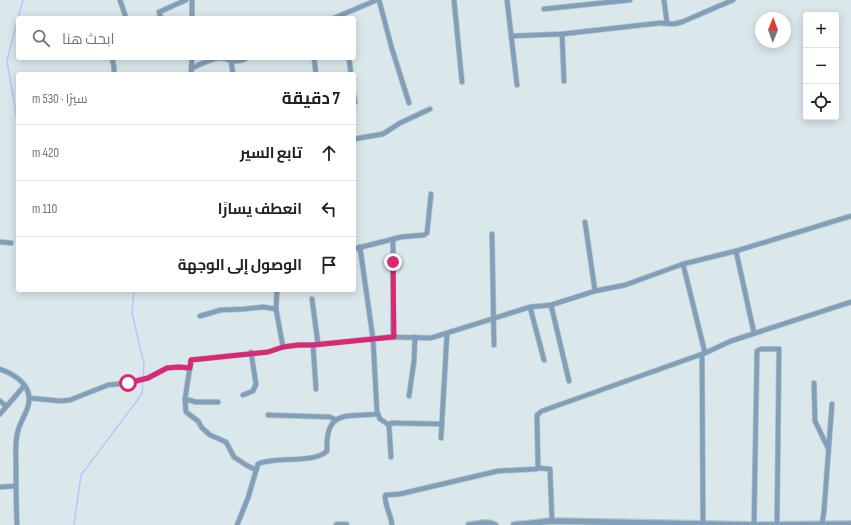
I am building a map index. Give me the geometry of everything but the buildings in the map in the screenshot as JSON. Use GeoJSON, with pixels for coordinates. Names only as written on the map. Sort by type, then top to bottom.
{"type":"FeatureCollection","features":[{"type":"Feature","properties":{"kind":"street"},"geometry":{"type":"LineString","coordinates":[[120,0],[125,16]]}},
{"type":"Feature","properties":{"kind":"street"},"geometry":{"type":"LineString","coordinates":[[160,16],[159,12],[186,0]]}},
{"type":"Feature","properties":{"kind":"street"},"geometry":{"type":"LineString","coordinates":[[192,0],[192,16]]}},
{"type":"Feature","properties":{"kind":"street"},"geometry":{"type":"LineString","coordinates":[[344,16],[378,0],[409,103]]}},
{"type":"Feature","properties":{"kind":"street"},"geometry":{"type":"LineString","coordinates":[[454,0],[462,82]]}},
{"type":"Feature","properties":{"kind":"street"},"geometry":{"type":"LineString","coordinates":[[507,0],[517,85]]}},
{"type":"Feature","properties":{"kind":"street"},"geometry":{"type":"LineString","coordinates":[[544,9],[630,0]]}},
{"type":"Feature","properties":{"kind":"street"},"geometry":{"type":"LineString","coordinates":[[664,0],[667,23]]}},
{"type":"Feature","properties":{"kind":"street"},"geometry":{"type":"LineString","coordinates":[[511,36],[562,34],[667,23],[674,24],[733,0]]}},
{"type":"Feature","properties":{"kind":"street"},"geometry":{"type":"LineString","coordinates":[[562,34],[564,81]]}},
{"type":"Feature","properties":{"kind":"street"},"geometry":{"type":"LineString","coordinates":[[112,60],[114,72]]}},
{"type":"Feature","properties":{"kind":"street"},"geometry":{"type":"LineString","coordinates":[[192,60],[192,72]]}},
{"type":"Feature","properties":{"kind":"street"},"geometry":{"type":"LineString","coordinates":[[192,68],[213,60]]}},
{"type":"Feature","properties":{"kind":"street"},"geometry":{"type":"LineString","coordinates":[[233,72],[232,61],[236,62],[242,60]]}},
{"type":"Feature","properties":{"kind":"street"},"geometry":{"type":"LineString","coordinates":[[314,60],[316,72]]}},
{"type":"Feature","properties":{"kind":"street"},"geometry":{"type":"LineString","coordinates":[[349,60],[351,72]]}},
{"type":"Feature","properties":{"kind":"street"},"geometry":{"type":"LineString","coordinates":[[356,139],[382,134],[400,123],[430,109]]}},
{"type":"Feature","properties":{"kind":"street"},"geometry":{"type":"LineString","coordinates":[[356,248],[401,237],[424,235],[426,233],[432,194]]}},
{"type":"Feature","properties":{"kind":"street"},"geometry":{"type":"LineString","coordinates":[[256,470],[234,457],[226,442],[210,435],[198,421],[186,412],[185,398],[191,360],[251,352],[268,352],[283,347],[394,337],[431,338],[530,307],[550,305],[595,291],[625,285],[683,264],[736,251],[851,216]]}},
{"type":"Feature","properties":{"kind":"street"},"geometry":{"type":"LineString","coordinates":[[585,222],[595,291]]}},
{"type":"Feature","properties":{"kind":"street"},"geometry":{"type":"LineString","coordinates":[[492,234],[494,345]]}},
{"type":"Feature","properties":{"kind":"street"},"geometry":{"type":"LineString","coordinates":[[394,239],[394,337]]}},
{"type":"Feature","properties":{"kind":"street"},"geometry":{"type":"LineString","coordinates":[[0,242],[11,244]]}},
{"type":"Feature","properties":{"kind":"street"},"geometry":{"type":"LineString","coordinates":[[360,247],[373,339],[377,412],[380,419],[388,425],[442,424]]}},
{"type":"Feature","properties":{"kind":"street"},"geometry":{"type":"LineString","coordinates":[[736,251],[754,333]]}},
{"type":"Feature","properties":{"kind":"street"},"geometry":{"type":"LineString","coordinates":[[683,264],[704,354],[703,525]]}},
{"type":"Feature","properties":{"kind":"street"},"geometry":{"type":"LineString","coordinates":[[277,292],[276,309],[283,347]]}},
{"type":"Feature","properties":{"kind":"street"},"geometry":{"type":"LineString","coordinates":[[312,298],[318,344]]}},
{"type":"Feature","properties":{"kind":"street"},"geometry":{"type":"LineString","coordinates":[[538,468],[538,412],[704,354],[730,341],[851,302]]}},
{"type":"Feature","properties":{"kind":"street"},"geometry":{"type":"LineString","coordinates":[[550,305],[569,381]]}},
{"type":"Feature","properties":{"kind":"street"},"geometry":{"type":"LineString","coordinates":[[200,316],[222,310],[263,306],[276,309]]}},
{"type":"Feature","properties":{"kind":"street"},"geometry":{"type":"LineString","coordinates":[[530,307],[544,360]]}},
{"type":"Feature","properties":{"kind":"street"},"geometry":{"type":"LineString","coordinates":[[441,438],[447,334]]}},
{"type":"Feature","properties":{"kind":"street"},"geometry":{"type":"LineString","coordinates":[[409,396],[414,361],[415,337]]}},
{"type":"Feature","properties":{"kind":"street"},"geometry":{"type":"LineString","coordinates":[[313,345],[316,389]]}},
{"type":"Feature","properties":{"kind":"street"},"geometry":{"type":"LineString","coordinates":[[754,525],[756,351],[761,349],[779,348],[777,524]]}},
{"type":"Feature","properties":{"kind":"street"},"geometry":{"type":"LineString","coordinates":[[243,395],[253,391],[256,384],[251,352]]}},
{"type":"Feature","properties":{"kind":"street"},"geometry":{"type":"LineString","coordinates":[[29,398],[61,401],[70,400],[108,385],[128,383],[148,378],[167,368],[190,368]]}},
{"type":"Feature","properties":{"kind":"street"},"geometry":{"type":"LineString","coordinates":[[0,369],[10,372],[18,379],[27,390],[29,398],[28,408],[16,437],[17,525]]}},
{"type":"Feature","properties":{"kind":"street"},"geometry":{"type":"LineString","coordinates":[[814,383],[815,421],[828,448]]}},
{"type":"Feature","properties":{"kind":"street"},"geometry":{"type":"LineString","coordinates":[[0,414],[24,386]]}},
{"type":"Feature","properties":{"kind":"street"},"geometry":{"type":"LineString","coordinates":[[185,398],[196,402],[218,402]]}},
{"type":"Feature","properties":{"kind":"street"},"geometry":{"type":"LineString","coordinates":[[0,401],[6,406]]}},
{"type":"Feature","properties":{"kind":"street"},"geometry":{"type":"LineString","coordinates":[[822,525],[832,404]]}},
{"type":"Feature","properties":{"kind":"street"},"geometry":{"type":"LineString","coordinates":[[237,525],[248,498],[256,470],[260,463],[308,458],[324,454],[327,451],[326,438],[332,423],[336,420],[350,415],[378,414]]}},
{"type":"Feature","properties":{"kind":"street"},"geometry":{"type":"LineString","coordinates":[[268,415],[330,416],[336,420]]}},
{"type":"Feature","properties":{"kind":"street"},"geometry":{"type":"LineString","coordinates":[[388,425],[391,457]]}},
{"type":"Feature","properties":{"kind":"street"},"geometry":{"type":"LineString","coordinates":[[392,525],[384,496],[386,495],[400,494],[498,471],[538,468],[550,469],[552,522]]}},
{"type":"Feature","properties":{"kind":"street"},"geometry":{"type":"LineString","coordinates":[[0,487],[16,486]]}},
{"type":"Feature","properties":{"kind":"street"},"geometry":{"type":"LineString","coordinates":[[514,525],[545,524],[552,522],[703,525],[851,524]]}},
{"type":"Feature","properties":{"kind":"street"},"geometry":{"type":"LineString","coordinates":[[469,525],[491,523],[495,525]]}},
{"type":"Feature","properties":{"kind":"street"},"geometry":{"type":"LineString","coordinates":[[338,525],[346,525]]}},
{"type":"Feature","properties":{"kind":"waterway"},"geometry":{"type":"LineString","coordinates":[[19,16],[23,0]]}},
{"type":"Feature","properties":{"kind":"waterway"},"geometry":{"type":"LineString","coordinates":[[16,26],[7,61],[16,113]]}},
{"type":"Feature","properties":{"kind":"waterway"},"geometry":{"type":"LineString","coordinates":[[74,525],[81,475],[142,394],[144,364],[132,313],[134,292]]}},
{"type":"Feature","properties":{"kind":"route"},"geometry":{"type":"LineString","coordinates":[[128,383],[148,378],[167,368],[190,368],[191,360],[251,352],[268,352],[283,347],[298,345],[313,345],[394,337],[393,262]]}}]}
